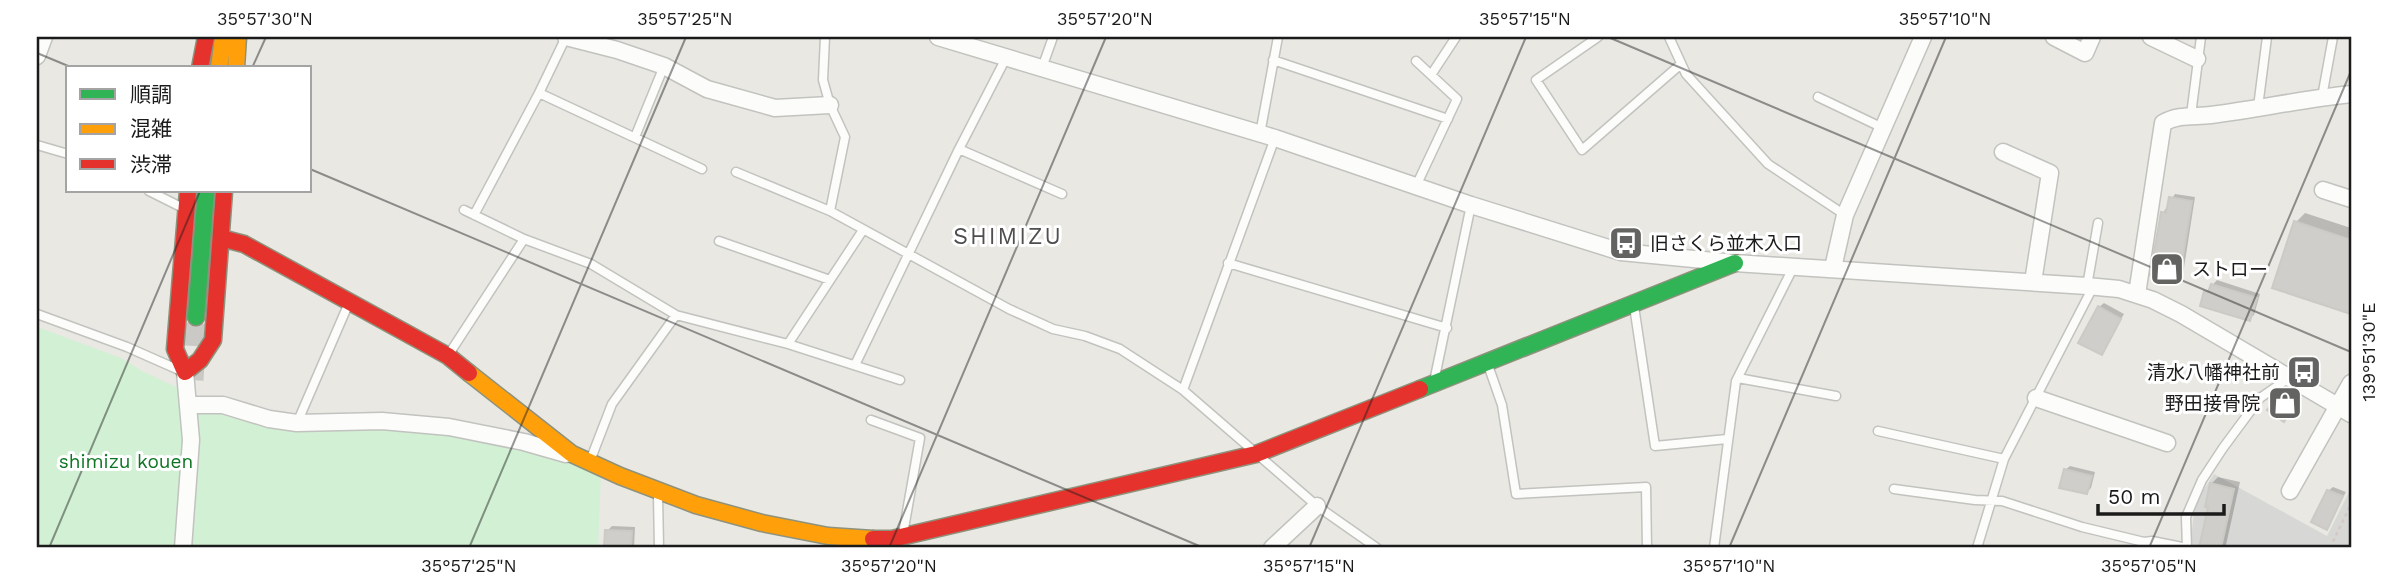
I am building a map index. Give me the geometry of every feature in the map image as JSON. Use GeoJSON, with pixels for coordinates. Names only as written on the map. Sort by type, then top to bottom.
{"type":"FeatureCollection","features":[{"type":"Feature","properties":{"kind":"street"},"geometry":{"type":"LineString","coordinates":[[37,56],[44,37]]}},
{"type":"Feature","properties":{"kind":"street"},"geometry":{"type":"LineString","coordinates":[[200,66],[206,37]]}},
{"type":"Feature","properties":{"kind":"street"},"geometry":{"type":"LineString","coordinates":[[219,66],[223,37]]}},
{"type":"Feature","properties":{"kind":"street"},"geometry":{"type":"LineString","coordinates":[[236,66],[238,37]]}},
{"type":"Feature","properties":{"kind":"street"},"geometry":{"type":"LineString","coordinates":[[566,37],[664,66],[706,89],[775,108],[830,105]]}},
{"type":"Feature","properties":{"kind":"street"},"geometry":{"type":"LineString","coordinates":[[1833,268],[1844,215],[1923,37]]}},
{"type":"Feature","properties":{"kind":"street"},"geometry":{"type":"LineString","coordinates":[[2054,37],[2085,52],[2092,37]]}},
{"type":"Feature","properties":{"kind":"street"},"geometry":{"type":"LineString","coordinates":[[2151,37],[2197,59]]}},
{"type":"Feature","properties":{"kind":"street"},"geometry":{"type":"LineString","coordinates":[[947,38],[1267,136],[1621,252],[1735,263],[2090,286],[2137,294],[2181,314],[2345,410]]}},
{"type":"Feature","properties":{"kind":"street"},"geometry":{"type":"LineString","coordinates":[[2137,294],[2163,123],[2172,118],[2191,115],[2207,116],[2351,94]]}},
{"type":"Feature","properties":{"kind":"street"},"geometry":{"type":"LineString","coordinates":[[2003,152],[2050,173],[2033,282]]}},
{"type":"Feature","properties":{"kind":"street"},"geometry":{"type":"LineString","coordinates":[[2323,190],[2351,199]]}},
{"type":"Feature","properties":{"kind":"street"},"geometry":{"type":"LineString","coordinates":[[183,548],[191,440],[185,372],[175,349],[188,192]]}},
{"type":"Feature","properties":{"kind":"street"},"geometry":{"type":"LineString","coordinates":[[196,317],[206,192]]}},
{"type":"Feature","properties":{"kind":"street"},"geometry":{"type":"LineString","coordinates":[[185,372],[200,360],[213,340],[224,192]]}},
{"type":"Feature","properties":{"kind":"street"},"geometry":{"type":"LineString","coordinates":[[221,238],[244,244],[448,356],[572,454],[589,464],[658,492],[733,516],[804,531],[894,542],[1256,454],[1735,263]]}},
{"type":"Feature","properties":{"kind":"street"},"geometry":{"type":"LineString","coordinates":[[2290,491],[2345,410],[2351,383]]}},
{"type":"Feature","properties":{"kind":"street"},"geometry":{"type":"LineString","coordinates":[[2036,398],[2167,443]]}},
{"type":"Feature","properties":{"kind":"street"},"geometry":{"type":"LineString","coordinates":[[189,405],[223,405],[269,419],[297,423],[382,421],[449,427],[572,454]]}},
{"type":"Feature","properties":{"kind":"street"},"geometry":{"type":"LineString","coordinates":[[1272,548],[1317,506]]}},
{"type":"Feature","properties":{"kind":"lane"},"geometry":{"type":"LineString","coordinates":[[474,215],[566,37]]}},
{"type":"Feature","properties":{"kind":"lane"},"geometry":{"type":"LineString","coordinates":[[825,37],[823,80],[830,105],[845,137],[830,211]]}},
{"type":"Feature","properties":{"kind":"lane"},"geometry":{"type":"LineString","coordinates":[[1042,68],[1053,37]]}},
{"type":"Feature","properties":{"kind":"lane"},"geometry":{"type":"LineString","coordinates":[[1183,390],[1228,263],[1267,136],[1273,60],[1278,37]]}},
{"type":"Feature","properties":{"kind":"lane"},"geometry":{"type":"LineString","coordinates":[[1431,75],[1456,37]]}},
{"type":"Feature","properties":{"kind":"lane"},"geometry":{"type":"LineString","coordinates":[[1598,37],[1536,80],[1583,150],[1681,64]]}},
{"type":"Feature","properties":{"kind":"lane"},"geometry":{"type":"LineString","coordinates":[[1669,37],[1686,74],[1768,164],[1844,215]]}},
{"type":"Feature","properties":{"kind":"lane"},"geometry":{"type":"LineString","coordinates":[[2191,115],[2201,37]]}},
{"type":"Feature","properties":{"kind":"lane"},"geometry":{"type":"LineString","coordinates":[[2258,107],[2267,37]]}},
{"type":"Feature","properties":{"kind":"lane"},"geometry":{"type":"LineString","coordinates":[[2322,97],[2333,37]]}},
{"type":"Feature","properties":{"kind":"lane"},"geometry":{"type":"LineString","coordinates":[[855,365],[1006,58]]}},
{"type":"Feature","properties":{"kind":"lane"},"geometry":{"type":"LineString","coordinates":[[1273,60],[1448,119]]}},
{"type":"Feature","properties":{"kind":"lane"},"geometry":{"type":"LineString","coordinates":[[1416,61],[1457,99],[1416,186]]}},
{"type":"Feature","properties":{"kind":"lane"},"geometry":{"type":"LineString","coordinates":[[635,137],[664,66]]}},
{"type":"Feature","properties":{"kind":"lane"},"geometry":{"type":"LineString","coordinates":[[539,93],[702,169]]}},
{"type":"Feature","properties":{"kind":"lane"},"geometry":{"type":"LineString","coordinates":[[1818,97],[1883,128]]}},
{"type":"Feature","properties":{"kind":"lane"},"geometry":{"type":"LineString","coordinates":[[37,145],[66,153]]}},
{"type":"Feature","properties":{"kind":"lane"},"geometry":{"type":"LineString","coordinates":[[959,149],[1062,194]]}},
{"type":"Feature","properties":{"kind":"lane"},"geometry":{"type":"LineString","coordinates":[[736,172],[830,211],[1009,309],[1053,329],[1085,336],[1119,349],[1183,390],[1317,506],[1377,548]]}},
{"type":"Feature","properties":{"kind":"lane"},"geometry":{"type":"LineString","coordinates":[[151,192],[186,210]]}},
{"type":"Feature","properties":{"kind":"lane"},"geometry":{"type":"LineString","coordinates":[[1433,384],[1471,205]]}},
{"type":"Feature","properties":{"kind":"lane"},"geometry":{"type":"LineString","coordinates":[[464,210],[524,239],[591,264],[676,315],[788,345],[900,380]]}},
{"type":"Feature","properties":{"kind":"lane"},"geometry":{"type":"LineString","coordinates":[[1977,548],[2004,460],[2090,286],[2098,223]]}},
{"type":"Feature","properties":{"kind":"lane"},"geometry":{"type":"LineString","coordinates":[[788,345],[863,230]]}},
{"type":"Feature","properties":{"kind":"lane"},"geometry":{"type":"LineString","coordinates":[[448,356],[524,239]]}},
{"type":"Feature","properties":{"kind":"lane"},"geometry":{"type":"LineString","coordinates":[[719,241],[830,280]]}},
{"type":"Feature","properties":{"kind":"lane"},"geometry":{"type":"LineString","coordinates":[[1228,263],[1447,328]]}},
{"type":"Feature","properties":{"kind":"lane"},"geometry":{"type":"LineString","coordinates":[[1714,548],[1727,439],[1738,378],[1794,266]]}},
{"type":"Feature","properties":{"kind":"lane"},"geometry":{"type":"LineString","coordinates":[[297,423],[350,302]]}},
{"type":"Feature","properties":{"kind":"lane"},"geometry":{"type":"LineString","coordinates":[[1633,303],[1655,446],[1727,439]]}},
{"type":"Feature","properties":{"kind":"lane"},"geometry":{"type":"LineString","coordinates":[[37,314],[127,347],[185,372]]}},
{"type":"Feature","properties":{"kind":"lane"},"geometry":{"type":"LineString","coordinates":[[589,464],[612,404],[676,315]]}},
{"type":"Feature","properties":{"kind":"lane"},"geometry":{"type":"LineString","coordinates":[[1487,362],[1502,405],[1516,494],[1646,487],[1647,548]]}},
{"type":"Feature","properties":{"kind":"lane"},"geometry":{"type":"LineString","coordinates":[[1894,488],[2002,501],[2082,527],[2144,542],[2187,548],[2186,517],[2202,480],[2222,447],[2260,398],[2290,377]]}},
{"type":"Feature","properties":{"kind":"lane"},"geometry":{"type":"LineString","coordinates":[[1738,378],[1836,396]]}},
{"type":"Feature","properties":{"kind":"lane"},"geometry":{"type":"LineString","coordinates":[[871,420],[920,438],[894,542]]}},
{"type":"Feature","properties":{"kind":"lane"},"geometry":{"type":"LineString","coordinates":[[1878,431],[2004,460]]}},
{"type":"Feature","properties":{"kind":"lane"},"geometry":{"type":"LineString","coordinates":[[658,492],[659,548]]}},
{"type":"Feature","properties":{"kind":"path"},"geometry":{"type":"LineString","coordinates":[[2330,548],[2351,504]]}},
{"type":"Feature","properties":{"kind":"shaded area"},"geometry":{"type":"Polygon","coordinates":[[[2214,474],[2327,536],[2351,488],[2351,548],[2190,548],[2195,503],[2214,474]]]}},
{"type":"Feature","properties":{"kind":"green space","name":"shimizu kouen"},"geometry":{"type":"Polygon","coordinates":[[[37,327],[121,358],[142,371],[243,419],[420,427],[515,443],[601,473],[598,548],[37,548],[37,327]]]}},
{"type":"Feature","properties":{"kind":"building"},"geometry":{"type":"Polygon","coordinates":[[[2169,197],[2192,201],[2179,281],[2170,279],[2167,284],[2154,281],[2155,276],[2150,275],[2161,212],[2166,213],[2169,197]]]}},
{"type":"Feature","properties":{"kind":"building"},"geometry":{"type":"Polygon","coordinates":[[[2294,221],[2351,240],[2351,314],[2272,288],[2294,221]]]}},
{"type":"Feature","properties":{"kind":"building"},"geometry":{"type":"Polygon","coordinates":[[[2211,284],[2257,298],[2250,321],[2200,306],[2204,291],[2208,292],[2211,284]]]}},
{"type":"Feature","properties":{"kind":"building"},"geometry":{"type":"Polygon","coordinates":[[[2098,306],[2121,319],[2102,355],[2078,343],[2098,306]]]}},
{"type":"Feature","properties":{"kind":"building"},"geometry":{"type":"Polygon","coordinates":[[[2286,388],[2300,397],[2284,422],[2267,410],[2286,388]]]}},
{"type":"Feature","properties":{"kind":"building"},"geometry":{"type":"Polygon","coordinates":[[[2064,469],[2092,476],[2087,494],[2059,488],[2064,469]]]}},
{"type":"Feature","properties":{"kind":"building"},"geometry":{"type":"Polygon","coordinates":[[[2210,483],[2234,489],[2221,548],[2199,548],[2208,507],[2205,507],[2210,483]]]}},
{"type":"Feature","properties":{"kind":"building"},"geometry":{"type":"Polygon","coordinates":[[[2327,490],[2343,496],[2327,530],[2311,522],[2327,490]]]}},
{"type":"Feature","properties":{"kind":"building"},"geometry":{"type":"Polygon","coordinates":[[[605,530],[632,531],[631,548],[604,548],[605,530]]]}},
{"type":"Feature","properties":{"kind":"tunnel"},"geometry":{"type":"LineString","coordinates":[[192,380],[196,317]]}},
{"type":"Feature","properties":{"kind":"traffic: fast"},"geometry":{"type":"LineString","coordinates":[[196,317],[206,192]]}},
{"type":"Feature","properties":{"kind":"traffic: fast"},"geometry":{"type":"LineString","coordinates":[[1420,389],[1735,263]]}},
{"type":"Feature","properties":{"kind":"traffic: slow"},"geometry":{"type":"LineString","coordinates":[[219,66],[223,37]]}},
{"type":"Feature","properties":{"kind":"traffic: slow"},"geometry":{"type":"LineString","coordinates":[[236,66],[238,37]]}},
{"type":"Feature","properties":{"kind":"traffic: slow"},"geometry":{"type":"LineString","coordinates":[[469,373],[572,454],[620,476],[696,505],[762,523],[828,536],[873,539]]}},
{"type":"Feature","properties":{"kind":"traffic: jam"},"geometry":{"type":"LineString","coordinates":[[200,66],[206,37]]}},
{"type":"Feature","properties":{"kind":"traffic: jam"},"geometry":{"type":"LineString","coordinates":[[188,192],[175,349],[185,372],[200,360],[213,340],[224,192]]}},
{"type":"Feature","properties":{"kind":"traffic: jam"},"geometry":{"type":"LineString","coordinates":[[221,238],[244,244],[448,356],[469,373]]}},
{"type":"Feature","properties":{"kind":"traffic: jam"},"geometry":{"type":"LineString","coordinates":[[873,539],[892,539],[1256,454],[1420,389]]}},
{"type":"Feature","properties":{"kind":"place","name":"旧さくら並木入口"},"geometry":{"type":"Point","coordinates":[1626,243]}},
{"type":"Feature","properties":{"kind":"place","name":"ストロー"},"geometry":{"type":"Point","coordinates":[2167,269]}},
{"type":"Feature","properties":{"kind":"place","name":"清水八幡神社前"},"geometry":{"type":"Point","coordinates":[2304,372]}},
{"type":"Feature","properties":{"kind":"place","name":"野田接骨院"},"geometry":{"type":"Point","coordinates":[2285,403]}},
{"type":"Feature","properties":{"kind":"district","name":"SHIMIZU"},"geometry":{"type":"Point","coordinates":[1008,236]}}]}
